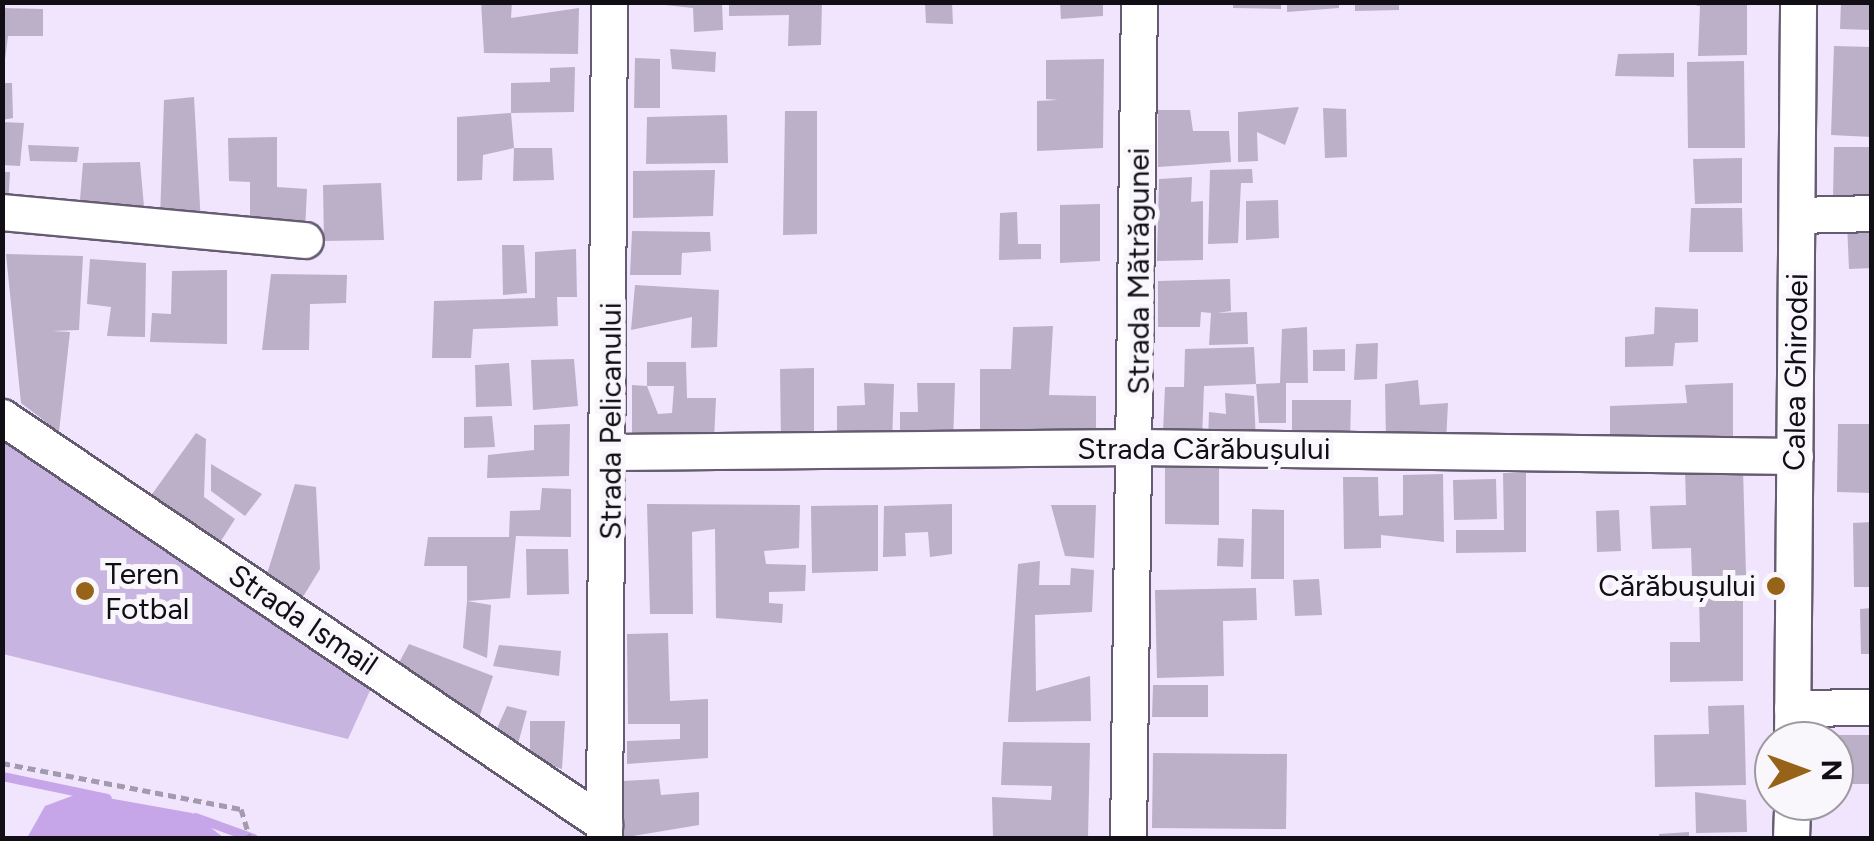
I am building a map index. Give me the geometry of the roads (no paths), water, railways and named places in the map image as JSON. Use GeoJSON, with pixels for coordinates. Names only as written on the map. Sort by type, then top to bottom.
{"type":"FeatureCollection","features":[{"type":"Feature","properties":{"kind":"street","name":"Strada Pelicanului"},"geometry":{"type":"LineString","coordinates":[[604,831],[612,452],[608,2]]}},
{"type":"Feature","properties":{"kind":"street","name":"Strada Mătrăgunei"},"geometry":{"type":"LineString","coordinates":[[1128,838],[1138,447],[1139,2]]}},
{"type":"Feature","properties":{"kind":"street","name":"Calea Ghirodei"},"geometry":{"type":"LineString","coordinates":[[1792,721],[1798,2]]}},
{"type":"Feature","properties":{"kind":"street"},"geometry":{"type":"LineString","coordinates":[[2,212],[305,240]]}},
{"type":"Feature","properties":{"kind":"street"},"geometry":{"type":"LineString","coordinates":[[1798,215],[1872,214]]}},
{"type":"Feature","properties":{"kind":"street","name":"Strada Ismail"},"geometry":{"type":"LineString","coordinates":[[2,417],[604,831]]}},
{"type":"Feature","properties":{"kind":"street","name":"Strada Cărăbușului"},"geometry":{"type":"LineString","coordinates":[[612,452],[1138,447],[1795,456]]}},
{"type":"Feature","properties":{"kind":"street"},"geometry":{"type":"LineString","coordinates":[[1806,721],[1872,707]]}},
{"type":"Feature","properties":{"kind":"waterway"},"geometry":{"type":"LineString","coordinates":[[2,776],[107,798]]}},
{"type":"Feature","properties":{"kind":"waterway"},"geometry":{"type":"LineString","coordinates":[[195,817],[253,838]]}},
{"type":"Feature","properties":{"kind":"place","name":"Cărăbușului"},"geometry":{"type":"Point","coordinates":[1776,586]}},
{"type":"Feature","properties":{"kind":"place","name":"Teren Fotbal"},"geometry":{"type":"Point","coordinates":[85,591]}}]}
